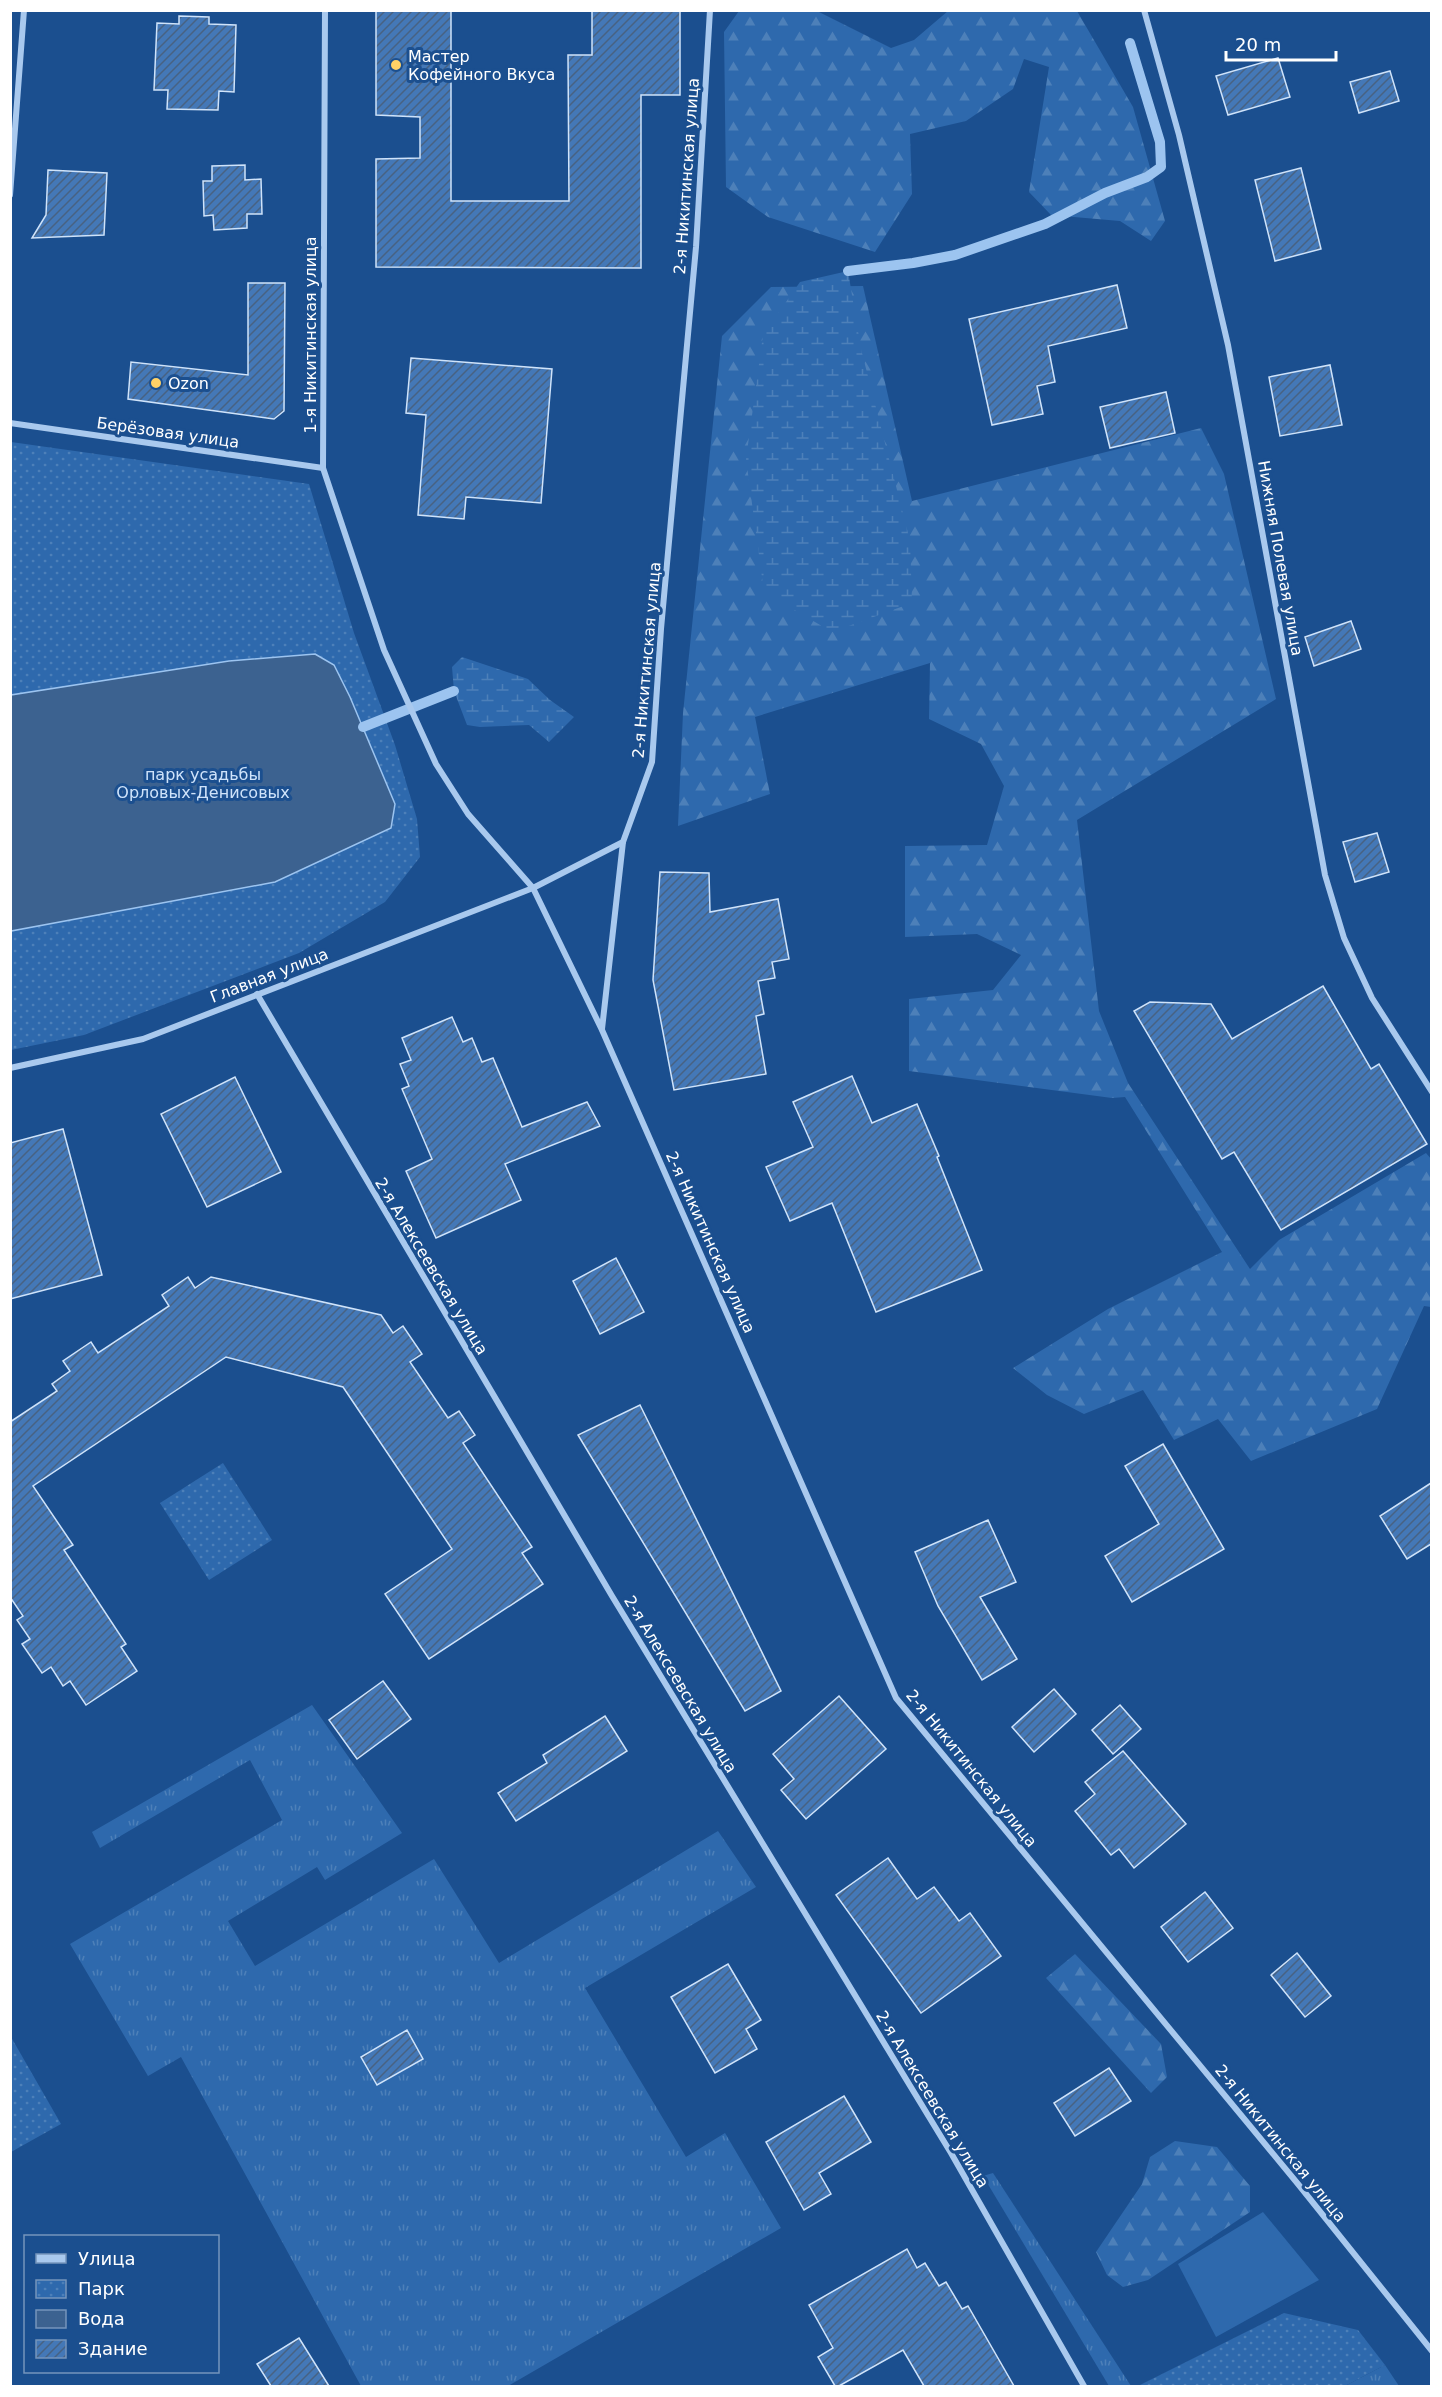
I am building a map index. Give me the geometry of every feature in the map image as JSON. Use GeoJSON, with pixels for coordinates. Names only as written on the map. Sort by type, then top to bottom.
{"type":"FeatureCollection","features":[{"type":"Feature","properties":{"kind":"street"},"geometry":{"type":"LineString","coordinates":[[10,195],[24,10]]}},
{"type":"Feature","properties":{"kind":"street","name":"1-я Никитинская улица"},"geometry":{"type":"LineString","coordinates":[[325,10],[323,468],[384,650],[436,764],[468,814],[533,888]]}},
{"type":"Feature","properties":{"kind":"street","name":"2-я Никитинская улица"},"geometry":{"type":"LineString","coordinates":[[602,1030],[622,842],[652,762],[661,629],[696,247],[710,10]]}},
{"type":"Feature","properties":{"kind":"street","name":"Нижняя Полевая улица"},"geometry":{"type":"LineString","coordinates":[[1144,10],[1179,135],[1228,345],[1325,875],[1344,938],[1372,998],[1431,1092]]}},
{"type":"Feature","properties":{"kind":"street","name":"Берёзовая улица"},"geometry":{"type":"LineString","coordinates":[[10,423],[323,468]]}},
{"type":"Feature","properties":{"kind":"street"},"geometry":{"type":"LineString","coordinates":[[533,888],[622,842]]}},
{"type":"Feature","properties":{"kind":"street","name":"2-я Никитинская улица"},"geometry":{"type":"LineString","coordinates":[[533,888],[602,1030],[896,1698],[1298,2184],[1431,2351]]}},
{"type":"Feature","properties":{"kind":"street","name":"Главная улица"},"geometry":{"type":"LineString","coordinates":[[10,1068],[143,1040],[533,888]]}},
{"type":"Feature","properties":{"kind":"street","name":"2-я Алексеевская улица"},"geometry":{"type":"LineString","coordinates":[[257,994],[606,1585],[951,2153],[1084,2386]]}},
{"type":"Feature","properties":{"kind":"green space"},"geometry":{"type":"Polygon","coordinates":[[[739,11],[817,11],[891,48],[914,40],[948,11],[1077,11],[1133,107],[1165,221],[1151,241],[1120,221],[1051,215],[1029,192],[1049,67],[1024,59],[1013,89],[966,121],[910,134],[912,194],[875,252],[768,217],[726,187],[724,32],[739,11]]]}},
{"type":"Feature","properties":{"kind":"green space"},"geometry":{"type":"Polygon","coordinates":[[[848,271],[861,349],[910,541],[912,603],[832,632],[764,592],[746,459],[763,335],[800,282],[848,271]]]}},
{"type":"Feature","properties":{"kind":"green space"},"geometry":{"type":"Polygon","coordinates":[[[863,286],[912,501],[1201,428],[1224,474],[1276,699],[1077,820],[1099,1011],[1128,1083],[1250,1269],[1279,1240],[1426,1153],[1432,1160],[1431,1307],[1424,1306],[1377,1409],[1251,1461],[1218,1419],[1174,1440],[1143,1390],[1084,1414],[1047,1395],[1013,1368],[1108,1309],[1222,1252],[1125,1097],[1112,1098],[909,1071],[909,999],[993,990],[1021,955],[977,934],[905,937],[905,846],[987,845],[1004,786],[981,744],[929,719],[930,663],[755,717],[770,794],[678,826],[683,713],[722,336],[771,287],[863,286]]]}},
{"type":"Feature","properties":{"kind":"green space","name":"парк усадьбы Орловых-Денисовых"},"geometry":{"type":"Polygon","coordinates":[[[11,442],[309,484],[354,633],[395,745],[417,819],[420,857],[385,902],[299,953],[84,1035],[11,1050],[11,442]]]}},
{"type":"Feature","properties":{"kind":"green space"},"geometry":{"type":"Polygon","coordinates":[[[462,657],[528,679],[550,700],[574,717],[549,742],[529,725],[480,727],[467,725],[454,691],[452,667],[462,657]]]}},
{"type":"Feature","properties":{"kind":"green space"},"geometry":{"type":"Polygon","coordinates":[[[223,1463],[272,1540],[209,1580],[160,1503],[223,1463]]]}},
{"type":"Feature","properties":{"kind":"green space"},"geometry":{"type":"Polygon","coordinates":[[[312,1705],[402,1833],[325,1880],[317,1867],[228,1921],[255,1966],[434,1859],[499,1963],[718,1831],[756,1887],[585,1988],[686,2157],[725,2133],[781,2228],[508,2386],[361,2386],[181,2057],[148,2076],[70,1944],[282,1820],[250,1760],[100,1848],[92,1832],[312,1705]]]}},
{"type":"Feature","properties":{"kind":"green space"},"geometry":{"type":"Polygon","coordinates":[[[1075,1954],[1161,2044],[1167,2077],[1151,2093],[1046,1978],[1075,1954]]]}},
{"type":"Feature","properties":{"kind":"green space"},"geometry":{"type":"Polygon","coordinates":[[[11,2037],[61,2124],[10,2152],[11,2037]]]}},
{"type":"Feature","properties":{"kind":"green space"},"geometry":{"type":"Polygon","coordinates":[[[1175,2141],[1217,2147],[1250,2186],[1250,2212],[1148,2280],[1123,2287],[1107,2275],[1096,2252],[1142,2184],[1150,2157],[1175,2141]]]}},
{"type":"Feature","properties":{"kind":"green space"},"geometry":{"type":"Polygon","coordinates":[[[993,2173],[1131,2386],[1109,2386],[983,2176],[993,2173]]]}},
{"type":"Feature","properties":{"kind":"green space"},"geometry":{"type":"Polygon","coordinates":[[[1263,2212],[1319,2280],[1216,2337],[1178,2264],[1263,2212]]]}},
{"type":"Feature","properties":{"kind":"green space"},"geometry":{"type":"Polygon","coordinates":[[[1284,2313],[1358,2330],[1385,2365],[1345,2386],[1138,2386],[1284,2313]]]}},
{"type":"Feature","properties":{"kind":"green space"},"geometry":{"type":"Polygon","coordinates":[[[1385,2365],[1399,2386],[1345,2386],[1385,2365]]]}},
{"type":"Feature","properties":{"kind":"water"},"geometry":{"type":"Polygon","coordinates":[[[315,654],[334,665],[350,697],[395,804],[391,828],[275,882],[11,931],[11,695],[229,661],[315,654]]]}},
{"type":"Feature","properties":{"kind":"building"},"geometry":{"type":"Polygon","coordinates":[[[376,10],[451,10],[451,201],[569,201],[568,55],[592,55],[592,10],[680,10],[680,95],[641,95],[641,268],[376,267],[376,159],[420,158],[420,117],[376,115],[376,10]]]}},
{"type":"Feature","properties":{"kind":"building"},"geometry":{"type":"Polygon","coordinates":[[[179,16],[209,17],[209,24],[236,25],[234,92],[219,91],[218,110],[167,109],[168,90],[154,90],[157,23],[179,24],[179,16]]]}},
{"type":"Feature","properties":{"kind":"building"},"geometry":{"type":"Polygon","coordinates":[[[1278,58],[1290,97],[1228,115],[1216,76],[1278,58]]]}},
{"type":"Feature","properties":{"kind":"building"},"geometry":{"type":"Polygon","coordinates":[[[1390,71],[1399,101],[1359,113],[1350,82],[1390,71]]]}},
{"type":"Feature","properties":{"kind":"building"},"geometry":{"type":"Polygon","coordinates":[[[245,165],[245,180],[261,179],[262,214],[247,214],[247,228],[214,230],[213,215],[204,216],[203,181],[212,181],[212,166],[245,165]]]}},
{"type":"Feature","properties":{"kind":"building"},"geometry":{"type":"Polygon","coordinates":[[[1301,168],[1321,249],[1275,261],[1255,180],[1301,168]]]}},
{"type":"Feature","properties":{"kind":"building"},"geometry":{"type":"Polygon","coordinates":[[[48,170],[107,173],[104,235],[32,238],[46,215],[48,170]]]}},
{"type":"Feature","properties":{"kind":"building"},"geometry":{"type":"Polygon","coordinates":[[[248,283],[285,283],[284,411],[274,419],[128,399],[131,362],[248,375],[248,283]]]}},
{"type":"Feature","properties":{"kind":"building"},"geometry":{"type":"Polygon","coordinates":[[[1117,285],[1127,328],[1048,346],[1055,382],[1037,386],[1043,414],[992,425],[969,319],[1117,285]]]}},
{"type":"Feature","properties":{"kind":"building"},"geometry":{"type":"Polygon","coordinates":[[[411,358],[552,369],[541,503],[466,497],[464,519],[418,515],[426,415],[406,413],[411,358]]]}},
{"type":"Feature","properties":{"kind":"building"},"geometry":{"type":"Polygon","coordinates":[[[1330,365],[1342,425],[1280,436],[1269,377],[1330,365]]]}},
{"type":"Feature","properties":{"kind":"building"},"geometry":{"type":"Polygon","coordinates":[[[1166,392],[1175,433],[1110,448],[1100,407],[1166,392]]]}},
{"type":"Feature","properties":{"kind":"building"},"geometry":{"type":"Polygon","coordinates":[[[1351,621],[1361,649],[1314,666],[1305,637],[1351,621]]]}},
{"type":"Feature","properties":{"kind":"building"},"geometry":{"type":"Polygon","coordinates":[[[1377,833],[1389,872],[1355,882],[1343,842],[1377,833]]]}},
{"type":"Feature","properties":{"kind":"building"},"geometry":{"type":"Polygon","coordinates":[[[660,872],[709,873],[710,912],[778,899],[789,959],[772,962],[775,978],[758,981],[764,1014],[756,1016],[766,1074],[674,1090],[653,980],[660,872]]]}},
{"type":"Feature","properties":{"kind":"building"},"geometry":{"type":"Polygon","coordinates":[[[1323,986],[1371,1069],[1379,1064],[1427,1144],[1281,1230],[1234,1152],[1222,1159],[1134,1011],[1150,1002],[1211,1004],[1232,1039],[1323,986]]]}},
{"type":"Feature","properties":{"kind":"building"},"geometry":{"type":"Polygon","coordinates":[[[452,1017],[463,1042],[472,1038],[482,1062],[493,1058],[522,1127],[587,1102],[600,1126],[505,1164],[521,1200],[436,1238],[406,1171],[432,1159],[402,1089],[409,1086],[400,1064],[411,1060],[402,1038],[452,1017]]]}},
{"type":"Feature","properties":{"kind":"building"},"geometry":{"type":"Polygon","coordinates":[[[852,1076],[872,1123],[917,1104],[982,1270],[876,1312],[832,1203],[790,1221],[766,1167],[813,1147],[793,1102],[852,1076]]]}},
{"type":"Feature","properties":{"kind":"building"},"geometry":{"type":"Polygon","coordinates":[[[235,1077],[281,1172],[207,1207],[161,1114],[235,1077]]]}},
{"type":"Feature","properties":{"kind":"building"},"geometry":{"type":"Polygon","coordinates":[[[63,1129],[102,1275],[10,1299],[10,1143],[63,1129]]]}},
{"type":"Feature","properties":{"kind":"building"},"geometry":{"type":"Polygon","coordinates":[[[616,1258],[644,1312],[600,1334],[573,1281],[616,1258]]]}},
{"type":"Feature","properties":{"kind":"building"},"geometry":{"type":"Polygon","coordinates":[[[188,1277],[195,1288],[211,1277],[381,1315],[393,1333],[403,1326],[422,1354],[410,1362],[448,1418],[459,1411],[475,1435],[463,1443],[532,1547],[522,1553],[543,1584],[429,1659],[385,1594],[452,1549],[343,1387],[226,1357],[33,1486],[73,1545],[64,1550],[126,1644],[121,1647],[137,1671],[86,1705],[70,1681],[63,1686],[51,1667],[42,1673],[22,1644],[30,1639],[17,1620],[23,1616],[10,1597],[10,1422],[57,1391],[52,1384],[70,1371],[63,1361],[91,1342],[98,1353],[169,1306],[162,1295],[188,1277]]]}},
{"type":"Feature","properties":{"kind":"building"},"geometry":{"type":"Polygon","coordinates":[[[640,1405],[781,1691],[745,1711],[578,1435],[640,1405]]]}},
{"type":"Feature","properties":{"kind":"building"},"geometry":{"type":"Polygon","coordinates":[[[1163,1444],[1224,1549],[1132,1602],[1105,1556],[1159,1524],[1125,1466],[1163,1444]]]}},
{"type":"Feature","properties":{"kind":"building"},"geometry":{"type":"Polygon","coordinates":[[[1431,1483],[1431,1544],[1407,1559],[1380,1516],[1431,1483]]]}},
{"type":"Feature","properties":{"kind":"building"},"geometry":{"type":"Polygon","coordinates":[[[988,1520],[1016,1582],[980,1597],[1017,1659],[982,1680],[938,1606],[915,1552],[988,1520]]]}},
{"type":"Feature","properties":{"kind":"building"},"geometry":{"type":"Polygon","coordinates":[[[383,1681],[411,1719],[357,1759],[329,1720],[383,1681]]]}},
{"type":"Feature","properties":{"kind":"building"},"geometry":{"type":"Polygon","coordinates":[[[1054,1689],[1076,1714],[1034,1752],[1012,1727],[1054,1689]]]}},
{"type":"Feature","properties":{"kind":"building"},"geometry":{"type":"Polygon","coordinates":[[[839,1696],[886,1749],[806,1819],[781,1790],[794,1779],[773,1754],[839,1696]]]}},
{"type":"Feature","properties":{"kind":"building"},"geometry":{"type":"Polygon","coordinates":[[[1120,1705],[1141,1729],[1113,1754],[1092,1730],[1120,1705]]]}},
{"type":"Feature","properties":{"kind":"building"},"geometry":{"type":"Polygon","coordinates":[[[605,1716],[627,1751],[516,1821],[498,1793],[547,1763],[543,1755],[605,1716]]]}},
{"type":"Feature","properties":{"kind":"building"},"geometry":{"type":"Polygon","coordinates":[[[1123,1751],[1186,1824],[1134,1868],[1119,1849],[1111,1855],[1075,1811],[1095,1794],[1085,1782],[1123,1751]]]}},
{"type":"Feature","properties":{"kind":"building"},"geometry":{"type":"Polygon","coordinates":[[[888,1858],[917,1899],[934,1887],[959,1921],[970,1913],[1001,1956],[921,2013],[836,1895],[888,1858]]]}},
{"type":"Feature","properties":{"kind":"building"},"geometry":{"type":"Polygon","coordinates":[[[1205,1892],[1233,1928],[1188,1962],[1161,1927],[1205,1892]]]}},
{"type":"Feature","properties":{"kind":"building"},"geometry":{"type":"Polygon","coordinates":[[[1297,1953],[1331,1996],[1305,2017],[1271,1975],[1297,1953]]]}},
{"type":"Feature","properties":{"kind":"building"},"geometry":{"type":"Polygon","coordinates":[[[728,1964],[761,2020],[746,2029],[757,2049],[715,2073],[671,1997],[728,1964]]]}},
{"type":"Feature","properties":{"kind":"building"},"geometry":{"type":"Polygon","coordinates":[[[407,2030],[423,2059],[377,2085],[361,2057],[407,2030]]]}},
{"type":"Feature","properties":{"kind":"building"},"geometry":{"type":"Polygon","coordinates":[[[1109,2068],[1131,2101],[1075,2136],[1054,2103],[1109,2068]]]}},
{"type":"Feature","properties":{"kind":"building"},"geometry":{"type":"Polygon","coordinates":[[[844,2096],[871,2142],[819,2173],[831,2194],[804,2210],[766,2142],[844,2096]]]}},
{"type":"Feature","properties":{"kind":"building"},"geometry":{"type":"Polygon","coordinates":[[[907,2249],[917,2268],[925,2263],[939,2286],[946,2282],[962,2309],[968,2306],[1014,2386],[924,2386],[903,2350],[839,2386],[835,2386],[818,2357],[833,2348],[809,2305],[907,2249]]]}},
{"type":"Feature","properties":{"kind":"building"},"geometry":{"type":"Polygon","coordinates":[[[299,2338],[329,2386],[271,2386],[257,2364],[299,2338]]]}},
{"type":"Feature","properties":{"kind":"waterway"},"geometry":{"type":"LineString","coordinates":[[848,271],[955,255],[1045,224],[1105,193],[1147,177],[1161,167],[1160,142],[1130,43]]}},
{"type":"Feature","properties":{"kind":"waterway"},"geometry":{"type":"LineString","coordinates":[[363,727],[454,691]]}},
{"type":"Feature","properties":{"kind":"place","name":"Мастер Кофейного Вкуса"},"geometry":{"type":"Point","coordinates":[396,65]}},
{"type":"Feature","properties":{"kind":"place","name":"Ozon"},"geometry":{"type":"Point","coordinates":[156,383]}}]}
